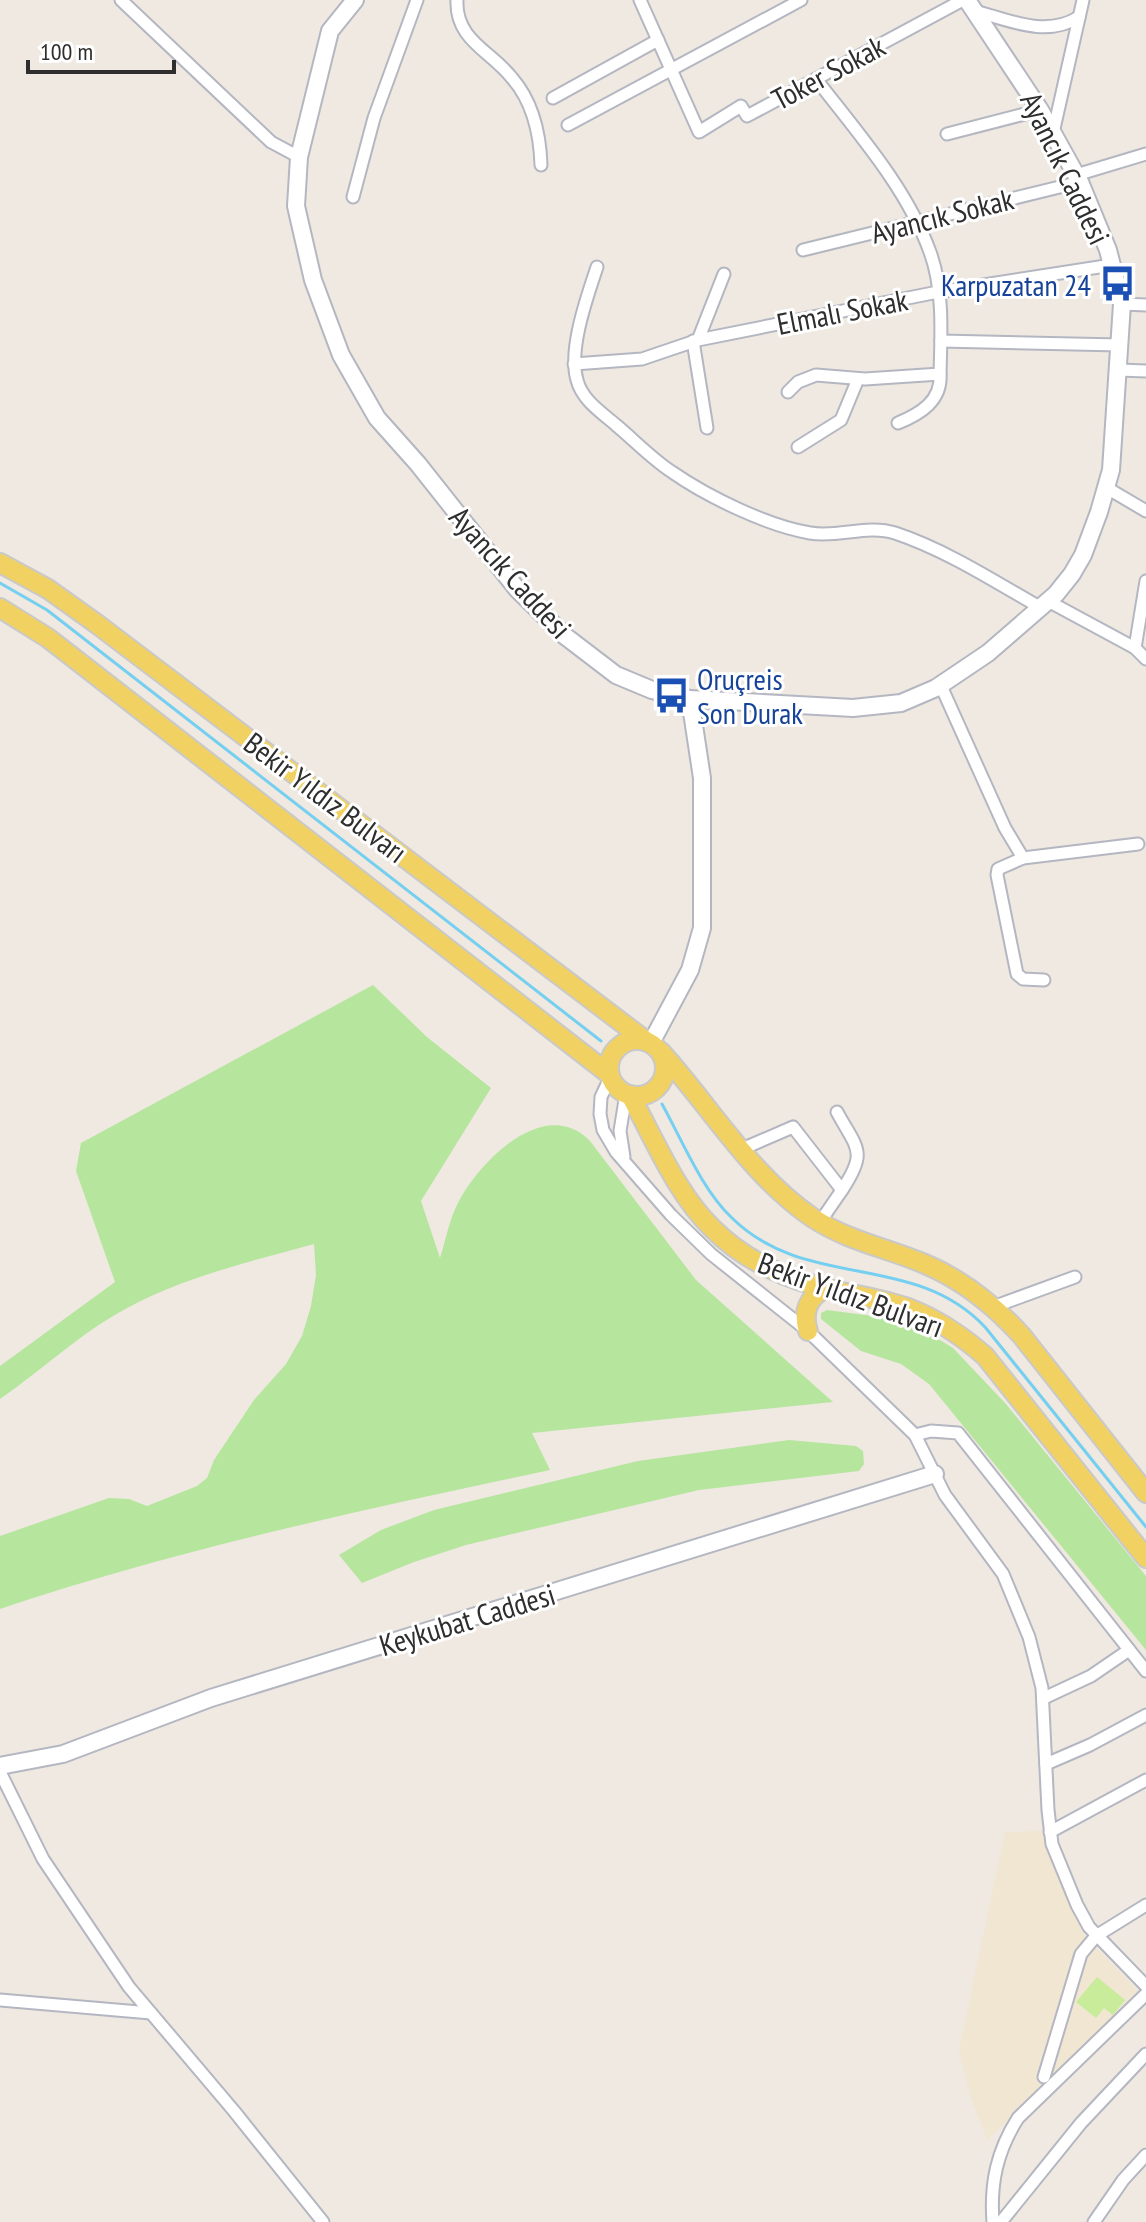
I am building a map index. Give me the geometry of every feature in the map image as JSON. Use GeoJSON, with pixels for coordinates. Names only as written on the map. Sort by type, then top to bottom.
{"type":"FeatureCollection","features":[{"type":"Feature","properties":{"kind":"main road","name":"Bekir Yıldız Bulvarı"},"geometry":{"type":"LineString","coordinates":[[0,563],[48,589],[97,624],[653,1045],[783,1195],[820,1222],[861,1243],[941,1272],[993,1307],[1022,1336],[1146,1493]]}},
{"type":"Feature","properties":{"kind":"main road","name":"Bekir Yıldız Bulvarı"},"geometry":{"type":"LineString","coordinates":[[0,608],[48,638],[609,1076]]}},
{"type":"Feature","properties":{"kind":"main road"},"geometry":{"type":"LineString","coordinates":[[627,1041],[653,1045],[665,1064],[661,1082],[647,1094],[628,1094],[617,1088],[609,1076],[610,1059],[616,1048],[627,1041]]}},
{"type":"Feature","properties":{"kind":"main road","name":"Bekir Yıldız Bulvarı"},"geometry":{"type":"LineString","coordinates":[[628,1094],[682,1189],[713,1229],[769,1269],[825,1288],[908,1308],[939,1322],[975,1346],[1146,1558]]}},
{"type":"Feature","properties":{"kind":"main road"},"geometry":{"type":"LineString","coordinates":[[808,1331],[806,1308],[825,1288]]}},
{"type":"Feature","properties":{"kind":"street"},"geometry":{"type":"LineString","coordinates":[[121,0],[271,142],[299,157]]}},
{"type":"Feature","properties":{"kind":"street","name":"Ayancık Caddesi"},"geometry":{"type":"LineString","coordinates":[[355,0],[330,31],[299,157],[296,206],[313,280],[341,355],[377,418],[418,464],[517,589],[565,636],[616,675],[652,690],[690,699],[820,707],[876,707],[913,699],[941,686],[988,653],[1045,604],[1079,563],[1111,470],[1122,304],[1112,265],[1078,178],[1040,110],[968,4]]}},
{"type":"Feature","properties":{"kind":"street"},"geometry":{"type":"LineString","coordinates":[[353,197],[374,118],[417,0]]}},
{"type":"Feature","properties":{"kind":"street"},"geometry":{"type":"LineString","coordinates":[[457,0],[463,30],[511,76],[526,99],[536,125],[541,165]]}},
{"type":"Feature","properties":{"kind":"street"},"geometry":{"type":"LineString","coordinates":[[568,125],[801,0]]}},
{"type":"Feature","properties":{"kind":"street"},"geometry":{"type":"LineString","coordinates":[[1053,133],[1083,0]]}},
{"type":"Feature","properties":{"kind":"street"},"geometry":{"type":"LineString","coordinates":[[643,1],[671,70]]}},
{"type":"Feature","properties":{"kind":"street"},"geometry":{"type":"LineString","coordinates":[[968,4],[1043,28],[1065,24],[1079,17]]}},
{"type":"Feature","properties":{"kind":"street","name":"Toker Sokak"},"geometry":{"type":"LineString","coordinates":[[671,70],[699,132],[741,106],[747,116],[968,4]]}},
{"type":"Feature","properties":{"kind":"street"},"geometry":{"type":"LineString","coordinates":[[553,98],[658,40]]}},
{"type":"Feature","properties":{"kind":"street"},"geometry":{"type":"LineString","coordinates":[[816,79],[882,166],[931,254],[938,292],[940,387],[935,399],[921,411],[898,423]]}},
{"type":"Feature","properties":{"kind":"street"},"geometry":{"type":"LineString","coordinates":[[947,134],[1040,110]]}},
{"type":"Feature","properties":{"kind":"street","name":"Ayancık Sokak"},"geometry":{"type":"LineString","coordinates":[[803,250],[1078,178],[1146,154]]}},
{"type":"Feature","properties":{"kind":"street","name":"Elmalı Sokak"},"geometry":{"type":"LineString","coordinates":[[574,364],[642,359],[695,340],[938,292],[1112,265]]}},
{"type":"Feature","properties":{"kind":"street"},"geometry":{"type":"LineString","coordinates":[[597,267],[584,310],[574,364],[578,385],[586,398],[671,472],[758,519],[821,535],[873,530],[894,533],[1135,648],[1146,659]]}},
{"type":"Feature","properties":{"kind":"street"},"geometry":{"type":"LineString","coordinates":[[707,428],[695,340],[724,274]]}},
{"type":"Feature","properties":{"kind":"street"},"geometry":{"type":"LineString","coordinates":[[1122,304],[1146,305]]}},
{"type":"Feature","properties":{"kind":"street"},"geometry":{"type":"LineString","coordinates":[[941,341],[1120,345]]}},
{"type":"Feature","properties":{"kind":"street"},"geometry":{"type":"LineString","coordinates":[[1119,370],[1146,371]]}},
{"type":"Feature","properties":{"kind":"street"},"geometry":{"type":"LineString","coordinates":[[788,392],[798,382],[816,375],[858,379],[940,374]]}},
{"type":"Feature","properties":{"kind":"street"},"geometry":{"type":"LineString","coordinates":[[798,447],[841,420],[858,379]]}},
{"type":"Feature","properties":{"kind":"street"},"geometry":{"type":"LineString","coordinates":[[1107,488],[1146,511]]}},
{"type":"Feature","properties":{"kind":"street"},"geometry":{"type":"LineString","coordinates":[[1135,648],[1146,581]]}},
{"type":"Feature","properties":{"kind":"street"},"geometry":{"type":"LineString","coordinates":[[941,686],[1005,828],[1023,858]]}},
{"type":"Feature","properties":{"kind":"street"},"geometry":{"type":"LineString","coordinates":[[653,1045],[690,970],[702,928],[702,778],[690,699]]}},
{"type":"Feature","properties":{"kind":"street"},"geometry":{"type":"LineString","coordinates":[[1044,980],[1023,979],[1017,974],[997,875],[1001,866],[1023,858],[1138,844]]}},
{"type":"Feature","properties":{"kind":"street"},"geometry":{"type":"LineString","coordinates":[[609,1076],[600,1105],[601,1122],[612,1146],[671,1215],[711,1254],[808,1331],[915,1435],[950,1502],[995,1562],[1010,1588],[1034,1653],[1044,1698],[1052,1844],[1077,1905],[1096,1936],[1146,1986]]}},
{"type":"Feature","properties":{"kind":"street"},"geometry":{"type":"LineString","coordinates":[[628,1094],[620,1138],[628,1165]]}},
{"type":"Feature","properties":{"kind":"street"},"geometry":{"type":"LineString","coordinates":[[820,1222],[856,1169],[858,1154],[837,1112]]}},
{"type":"Feature","properties":{"kind":"street"},"geometry":{"type":"LineString","coordinates":[[742,1149],[793,1127],[842,1190]]}},
{"type":"Feature","properties":{"kind":"street"},"geometry":{"type":"LineString","coordinates":[[993,1307],[1075,1277]]}},
{"type":"Feature","properties":{"kind":"street"},"geometry":{"type":"LineString","coordinates":[[915,1435],[931,1431],[958,1433],[1146,1671]]}},
{"type":"Feature","properties":{"kind":"street","name":"Keykubat Caddesi"},"geometry":{"type":"LineString","coordinates":[[0,1769],[63,1754],[211,1698],[935,1474]]}},
{"type":"Feature","properties":{"kind":"street"},"geometry":{"type":"LineString","coordinates":[[1044,1698],[1091,1676],[1129,1650]]}},
{"type":"Feature","properties":{"kind":"street"},"geometry":{"type":"LineString","coordinates":[[1046,1764],[1146,1715]]}},
{"type":"Feature","properties":{"kind":"street"},"geometry":{"type":"LineString","coordinates":[[0,1769],[43,1859],[129,1987],[323,2222]]}},
{"type":"Feature","properties":{"kind":"street"},"geometry":{"type":"LineString","coordinates":[[1050,1832],[1146,1780]]}},
{"type":"Feature","properties":{"kind":"street"},"geometry":{"type":"LineString","coordinates":[[1044,2077],[1081,1954],[1096,1936],[1146,1905]]}},
{"type":"Feature","properties":{"kind":"street"},"geometry":{"type":"LineString","coordinates":[[993,2222],[991,2200],[994,2173],[1005,2141],[1018,2118],[1146,1994]]}},
{"type":"Feature","properties":{"kind":"street"},"geometry":{"type":"LineString","coordinates":[[0,2000],[151,2013]]}},
{"type":"Feature","properties":{"kind":"street"},"geometry":{"type":"LineString","coordinates":[[1001,2222],[1081,2123],[1146,2054]]}},
{"type":"Feature","properties":{"kind":"street"},"geometry":{"type":"LineString","coordinates":[[1094,2222],[1123,2180],[1146,2155]]}},
{"type":"Feature","properties":{"kind":"shaded area"},"geometry":{"type":"Polygon","coordinates":[[[1044,1831],[1083,1934],[1140,1993],[987,2140],[970,2095],[959,2050],[1005,1832],[1044,1831]]]}},
{"type":"Feature","properties":{"kind":"green space"},"geometry":{"type":"Polygon","coordinates":[[[373,985],[427,1037],[491,1088],[421,1201],[440,1258],[459,1201],[482,1168],[498,1152],[534,1129],[554,1125],[572,1129],[590,1141],[696,1280],[833,1402],[532,1433],[550,1470],[342,1515],[204,1549],[0,1609],[0,1536],[109,1498],[129,1499],[147,1506],[197,1486],[207,1478],[214,1460],[254,1400],[286,1364],[302,1336],[311,1306],[316,1275],[314,1244],[211,1273],[137,1303],[84,1335],[0,1399],[0,1366],[115,1282],[76,1171],[81,1143],[373,985]]]}},
{"type":"Feature","properties":{"kind":"green space"},"geometry":{"type":"Polygon","coordinates":[[[827,1310],[881,1317],[940,1340],[953,1348],[1006,1404],[1146,1576],[1146,1650],[929,1384],[901,1364],[861,1351],[821,1319],[821,1313],[827,1310]]]}},
{"type":"Feature","properties":{"kind":"green space"},"geometry":{"type":"Polygon","coordinates":[[[789,1440],[856,1446],[863,1451],[864,1464],[859,1471],[699,1490],[466,1545],[362,1583],[339,1555],[381,1530],[434,1510],[638,1461],[789,1440]]]}},
{"type":"Feature","properties":{"kind":"green space"},"geometry":{"type":"Polygon","coordinates":[[[1097,1977],[1125,2000],[1113,2015],[1104,2008],[1096,2018],[1076,2002],[1097,1977]]]}},
{"type":"Feature","properties":{"kind":"waterway"},"geometry":{"type":"LineString","coordinates":[[0,583],[47,610],[601,1041]]}},
{"type":"Feature","properties":{"kind":"waterway"},"geometry":{"type":"LineString","coordinates":[[662,1104],[693,1164],[721,1207],[761,1241],[826,1265],[926,1288],[957,1303],[985,1327],[1146,1527]]}},
{"type":"Feature","properties":{"kind":"place","name":"Karpuzatan 24"},"geometry":{"type":"Point","coordinates":[1117,284]}},
{"type":"Feature","properties":{"kind":"place","name":"Oruçreis Son Durak"},"geometry":{"type":"Point","coordinates":[671,695]}}]}
